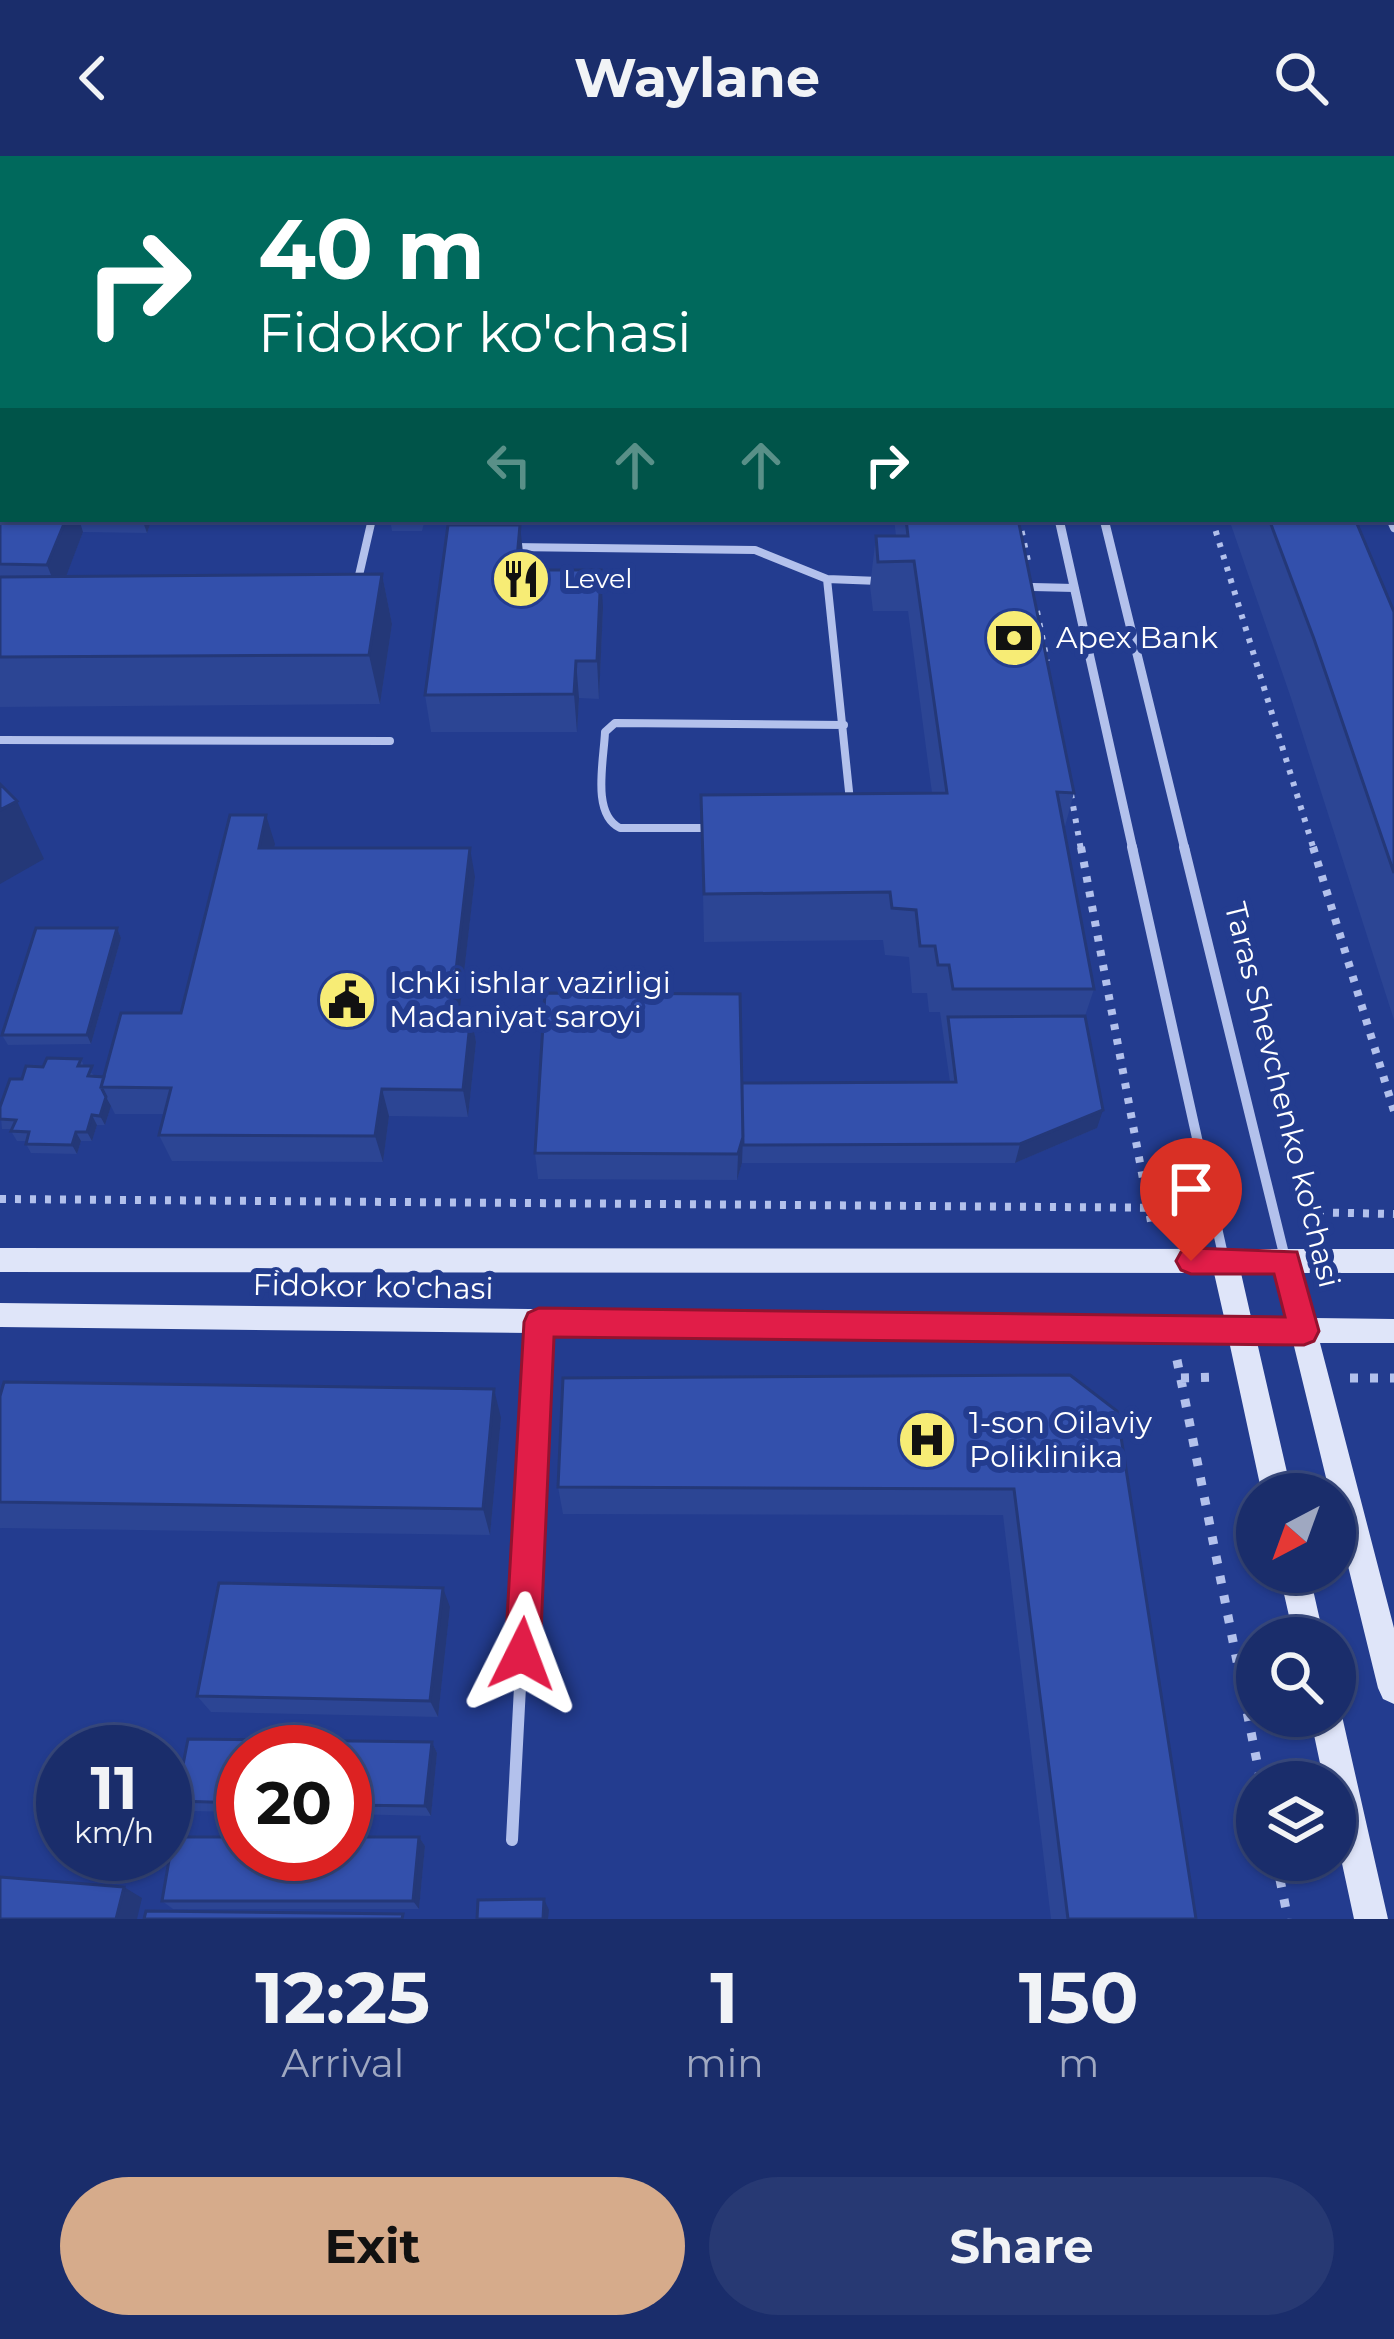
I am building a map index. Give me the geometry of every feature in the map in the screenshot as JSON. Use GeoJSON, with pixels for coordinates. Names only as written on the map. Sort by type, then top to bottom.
{"type":"FeatureCollection","features":[{"type":"Feature","properties":{"kind":"main road","name":"Fidokor ko'chasi"},"geometry":{"type":"LineString","coordinates":[[0,1260],[1394,1262]]}},
{"type":"Feature","properties":{"kind":"main road"},"geometry":{"type":"LineString","coordinates":[[1225,1261],[1272,1473]]}},
{"type":"Feature","properties":{"kind":"main road","name":"Taras Shevchenko ko'chasi"},"geometry":{"type":"LineString","coordinates":[[1286,1261],[1394,1688]]}},
{"type":"Feature","properties":{"kind":"main road","name":"Fidokor ko'chasi"},"geometry":{"type":"LineString","coordinates":[[0,1315],[1394,1331]]}},
{"type":"Feature","properties":{"kind":"main road"},"geometry":{"type":"LineString","coordinates":[[1331,1737],[1371,1919]]}},
{"type":"Feature","properties":{"kind":"street"},"geometry":{"type":"LineString","coordinates":[[1060,522],[1225,1261]]}},
{"type":"Feature","properties":{"kind":"street","name":"Taras Shevchenko ko'chasi"},"geometry":{"type":"LineString","coordinates":[[1105,522],[1286,1261]]}},
{"type":"Feature","properties":{"kind":"lane"},"geometry":{"type":"LineString","coordinates":[[356,588],[371,522]]}},
{"type":"Feature","properties":{"kind":"lane"},"geometry":{"type":"LineString","coordinates":[[495,547],[755,550],[827,579],[896,582]]}},
{"type":"Feature","properties":{"kind":"lane"},"geometry":{"type":"LineString","coordinates":[[827,579],[851,808]]}},
{"type":"Feature","properties":{"kind":"lane"},"geometry":{"type":"LineString","coordinates":[[1033,586],[1074,588]]}},
{"type":"Feature","properties":{"kind":"lane"},"geometry":{"type":"LineString","coordinates":[[736,828],[620,828],[610,824],[603,809],[605,732],[615,723],[844,724]]}},
{"type":"Feature","properties":{"kind":"lane"},"geometry":{"type":"LineString","coordinates":[[0,740],[390,740]]}},
{"type":"Feature","properties":{"kind":"lane"},"geometry":{"type":"LineString","coordinates":[[512,1840],[539,1322]]}},
{"type":"Feature","properties":{"kind":"path"},"geometry":{"type":"LineString","coordinates":[[1020,522],[1050,678]]}},
{"type":"Feature","properties":{"kind":"path"},"geometry":{"type":"LineString","coordinates":[[1213,522],[1394,1111]]}},
{"type":"Feature","properties":{"kind":"path"},"geometry":{"type":"LineString","coordinates":[[1071,793],[1158,1261]]}},
{"type":"Feature","properties":{"kind":"path"},"geometry":{"type":"LineString","coordinates":[[0,1199],[1214,1208]]}},
{"type":"Feature","properties":{"kind":"path"},"geometry":{"type":"LineString","coordinates":[[1274,1211],[1394,1214]]}},
{"type":"Feature","properties":{"kind":"path"},"geometry":{"type":"LineString","coordinates":[[1172,1332],[1257,1761]]}},
{"type":"Feature","properties":{"kind":"path"},"geometry":{"type":"LineString","coordinates":[[1280,1881],[1288,1919]]}},
{"type":"Feature","properties":{"kind":"building"},"geometry":{"type":"Polygon","coordinates":[[[0,522],[65,522],[47,565],[0,564],[0,522]]]}},
{"type":"Feature","properties":{"kind":"building"},"geometry":{"type":"Polygon","coordinates":[[[906,522],[1019,522],[1074,793],[1057,792],[1094,989],[953,989],[949,965],[938,965],[935,946],[920,946],[916,910],[892,908],[890,892],[704,894],[701,795],[947,793],[914,561],[878,562],[876,536],[908,536],[906,522]]]}},
{"type":"Feature","properties":{"kind":"building"},"geometry":{"type":"Polygon","coordinates":[[[1270,522],[1356,522],[1394,612],[1394,873],[1270,522]]]}},
{"type":"Feature","properties":{"kind":"building"},"geometry":{"type":"Polygon","coordinates":[[[448,525],[520,525],[516,570],[601,570],[597,661],[576,661],[574,694],[425,695],[448,525]]]}},
{"type":"Feature","properties":{"kind":"building"},"geometry":{"type":"Polygon","coordinates":[[[382,574],[369,655],[0,657],[0,577],[382,574]]]}},
{"type":"Feature","properties":{"kind":"building"},"geometry":{"type":"Polygon","coordinates":[[[0,784],[17,801],[0,810],[0,784]]]}},
{"type":"Feature","properties":{"kind":"building"},"geometry":{"type":"Polygon","coordinates":[[[230,815],[266,815],[259,848],[470,848],[451,1014],[471,1014],[463,1090],[382,1089],[375,1136],[159,1135],[171,1088],[101,1087],[121,1013],[181,1013],[230,815]]]}},
{"type":"Feature","properties":{"kind":"building"},"geometry":{"type":"Polygon","coordinates":[[[36,928],[117,928],[87,1035],[2,1035],[36,928]]]}},
{"type":"Feature","properties":{"kind":"building"},"geometry":{"type":"Polygon","coordinates":[[[545,993],[740,994],[743,1137],[738,1154],[535,1153],[545,993]]]}},
{"type":"Feature","properties":{"kind":"building"},"geometry":{"type":"Polygon","coordinates":[[[1085,1016],[1103,1110],[1020,1144],[743,1145],[742,1083],[956,1082],[948,1017],[1085,1016]]]}},
{"type":"Feature","properties":{"kind":"building"},"geometry":{"type":"Polygon","coordinates":[[[47,1058],[81,1059],[78,1066],[92,1066],[88,1076],[104,1077],[101,1087],[106,1097],[100,1116],[92,1115],[87,1132],[76,1132],[72,1145],[26,1144],[29,1132],[11,1131],[16,1120],[0,1119],[10,1079],[22,1079],[26,1066],[43,1067],[47,1058]]]}},
{"type":"Feature","properties":{"kind":"building"},"geometry":{"type":"Polygon","coordinates":[[[1070,1375],[1117,1411],[1196,1919],[1068,1919],[1014,1489],[558,1487],[563,1378],[1070,1375]]]}},
{"type":"Feature","properties":{"kind":"building"},"geometry":{"type":"Polygon","coordinates":[[[4,1382],[494,1389],[483,1509],[0,1502],[4,1382]]]}},
{"type":"Feature","properties":{"kind":"building"},"geometry":{"type":"Polygon","coordinates":[[[219,1583],[443,1588],[430,1701],[197,1696],[219,1583]]]}},
{"type":"Feature","properties":{"kind":"building"},"geometry":{"type":"Polygon","coordinates":[[[192,1739],[216,1739],[216,1802],[192,1801],[192,1739]]]}},
{"type":"Feature","properties":{"kind":"building"},"geometry":{"type":"Polygon","coordinates":[[[372,1741],[432,1742],[425,1806],[372,1805],[372,1741]]]}},
{"type":"Feature","properties":{"kind":"building"},"geometry":{"type":"Polygon","coordinates":[[[192,1837],[216,1837],[216,1881],[372,1881],[372,1837],[419,1837],[413,1901],[162,1901],[165,1881],[192,1881],[192,1837]]]}},
{"type":"Feature","properties":{"kind":"building"},"geometry":{"type":"Polygon","coordinates":[[[0,1877],[124,1887],[116,1919],[0,1919],[0,1877]]]}},
{"type":"Feature","properties":{"kind":"building"},"geometry":{"type":"Polygon","coordinates":[[[544,1899],[543,1919],[477,1919],[478,1900],[544,1899]]]}},
{"type":"Feature","properties":{"kind":"building"},"geometry":{"type":"Polygon","coordinates":[[[146,1911],[403,1914],[402,1919],[144,1919],[146,1911]]]}},
{"type":"Feature","properties":{"kind":"place","name":"Level"},"geometry":{"type":"Point","coordinates":[521,579]}},
{"type":"Feature","properties":{"kind":"place","name":"Apex Bank"},"geometry":{"type":"Point","coordinates":[1014,638]}},
{"type":"Feature","properties":{"kind":"place","name":"Ichki ishlar vazirligi Madaniyat saroyi"},"geometry":{"type":"Point","coordinates":[347,1000]}},
{"type":"Feature","properties":{"kind":"place","name":"1-son Oilaviy Poliklinika"},"geometry":{"type":"Point","coordinates":[927,1440]}},
{"type":"Feature","properties":{"kind":"route"},"geometry":{"type":"LineString","coordinates":[[522,1654],[539,1322],[1304,1331],[1286,1261],[1191,1261]]}}]}
